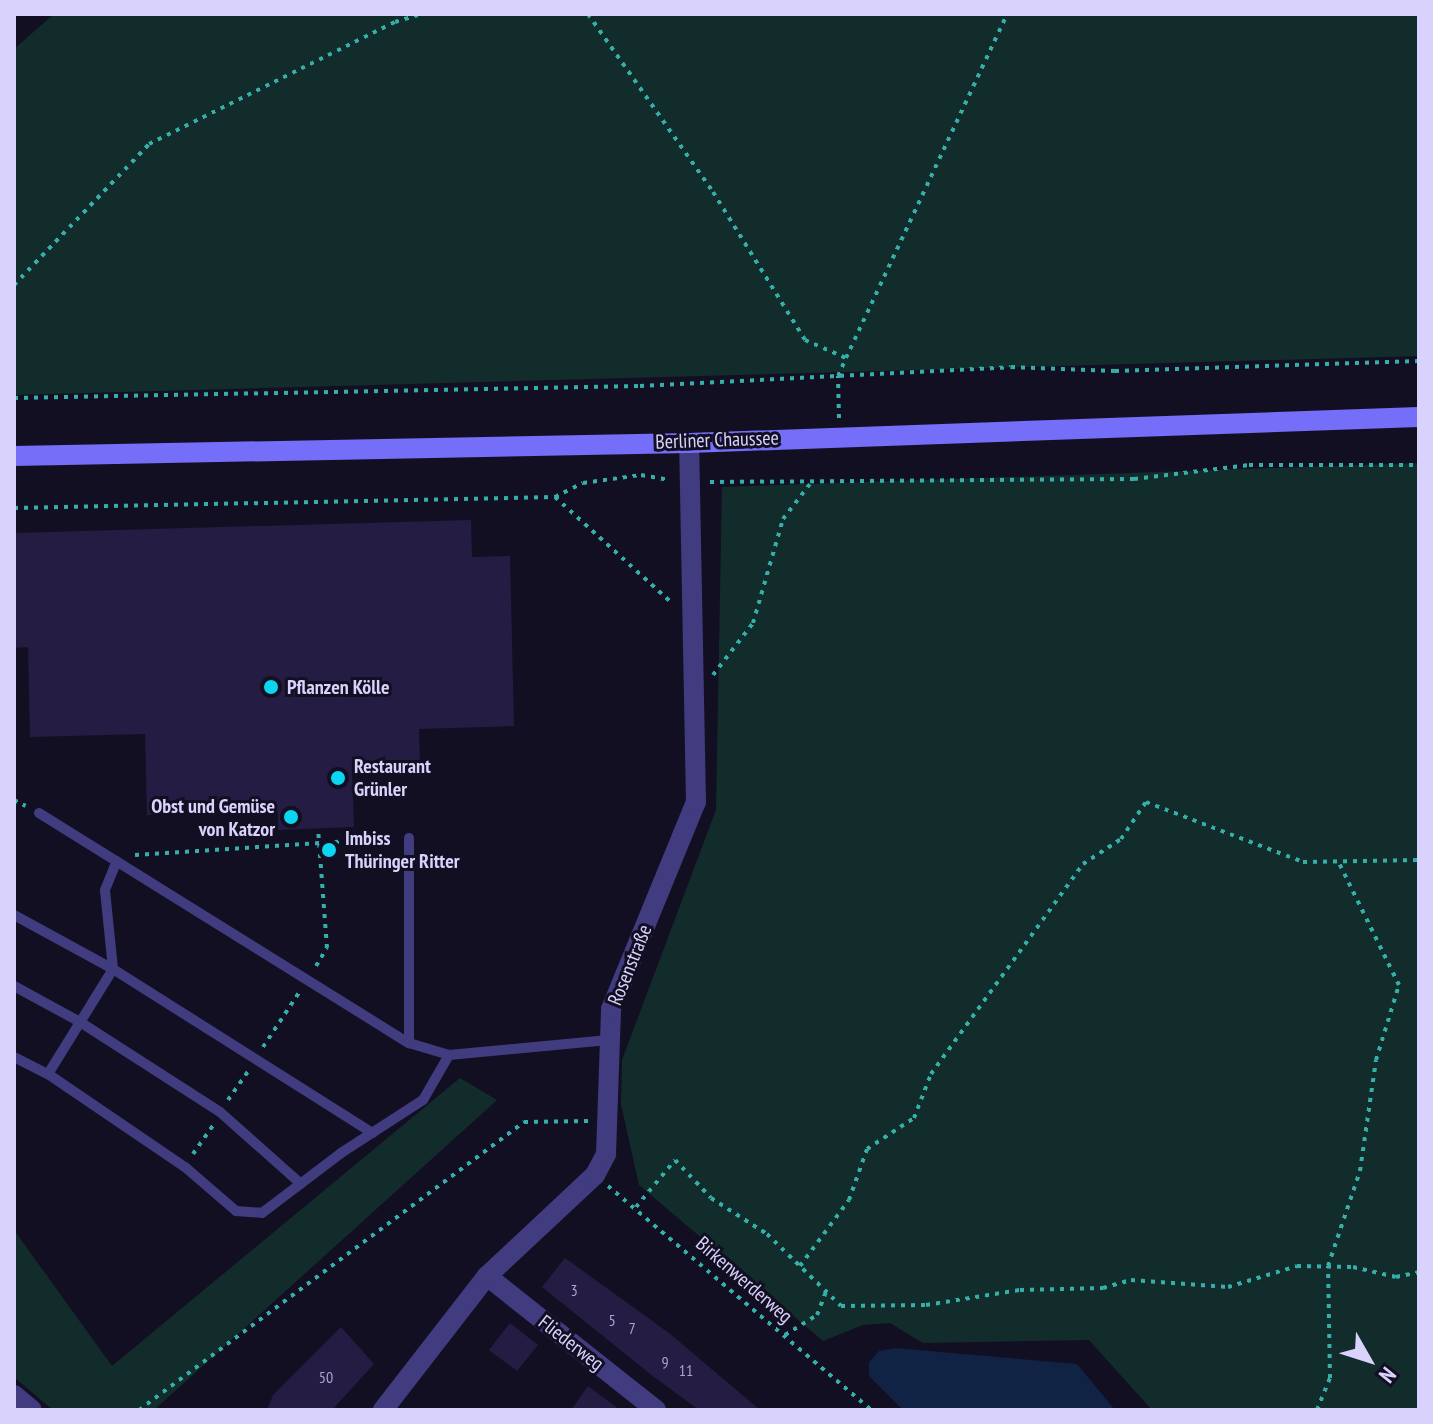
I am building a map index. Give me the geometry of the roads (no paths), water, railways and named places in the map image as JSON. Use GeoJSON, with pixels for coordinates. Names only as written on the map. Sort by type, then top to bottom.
{"type":"FeatureCollection","features":[{"type":"Feature","properties":{"kind":"main road","name":"Berliner Chaussee"},"geometry":{"type":"LineString","coordinates":[[14,456],[689,443],[840,435],[1419,417]]}},
{"type":"Feature","properties":{"kind":"street","name":"Rosenstraße"},"geometry":{"type":"LineString","coordinates":[[383,1410],[487,1276],[595,1175],[606,1154],[609,1126],[608,1040],[620,982],[689,829],[696,802],[689,443]]}},
{"type":"Feature","properties":{"kind":"street","name":"Fliederweg"},"geometry":{"type":"LineString","coordinates":[[487,1276],[648,1408]]}},
{"type":"Feature","properties":{"kind":"street"},"geometry":{"type":"LineString","coordinates":[[14,1395],[32,1410]]}},
{"type":"Feature","properties":{"kind":"lane"},"geometry":{"type":"LineString","coordinates":[[39,813],[409,1043],[449,1055],[608,1040]]}},
{"type":"Feature","properties":{"kind":"lane"},"geometry":{"type":"LineString","coordinates":[[409,838],[409,1043]]}},
{"type":"Feature","properties":{"kind":"lane"},"geometry":{"type":"LineString","coordinates":[[48,1074],[113,969],[105,890],[113,859]]}},
{"type":"Feature","properties":{"kind":"lane"},"geometry":{"type":"LineString","coordinates":[[14,915],[113,969],[372,1133]]}},
{"type":"Feature","properties":{"kind":"lane"},"geometry":{"type":"LineString","coordinates":[[14,986],[80,1022],[220,1112],[301,1184]]}},
{"type":"Feature","properties":{"kind":"lane"},"geometry":{"type":"LineString","coordinates":[[14,1057],[48,1074],[185,1167],[236,1211],[262,1213],[423,1100],[449,1055]]}},
{"type":"Feature","properties":{"kind":"water"},"geometry":{"type":"Polygon","coordinates":[[[895,1348],[1077,1364],[1115,1410],[903,1410],[869,1376],[869,1362],[879,1351],[895,1348]]]}},
{"type":"Feature","properties":{"kind":"place","name":"Pflanzen Kölle"},"geometry":{"type":"Point","coordinates":[271,687]}},
{"type":"Feature","properties":{"kind":"place","name":"Restaurant Grünler"},"geometry":{"type":"Point","coordinates":[338,778]}},
{"type":"Feature","properties":{"kind":"place","name":"Obst und Gemüse von Katzor"},"geometry":{"type":"Point","coordinates":[291,817]}},
{"type":"Feature","properties":{"kind":"place","name":"Imbiss Thüringer Ritter"},"geometry":{"type":"Point","coordinates":[329,850]}}]}
